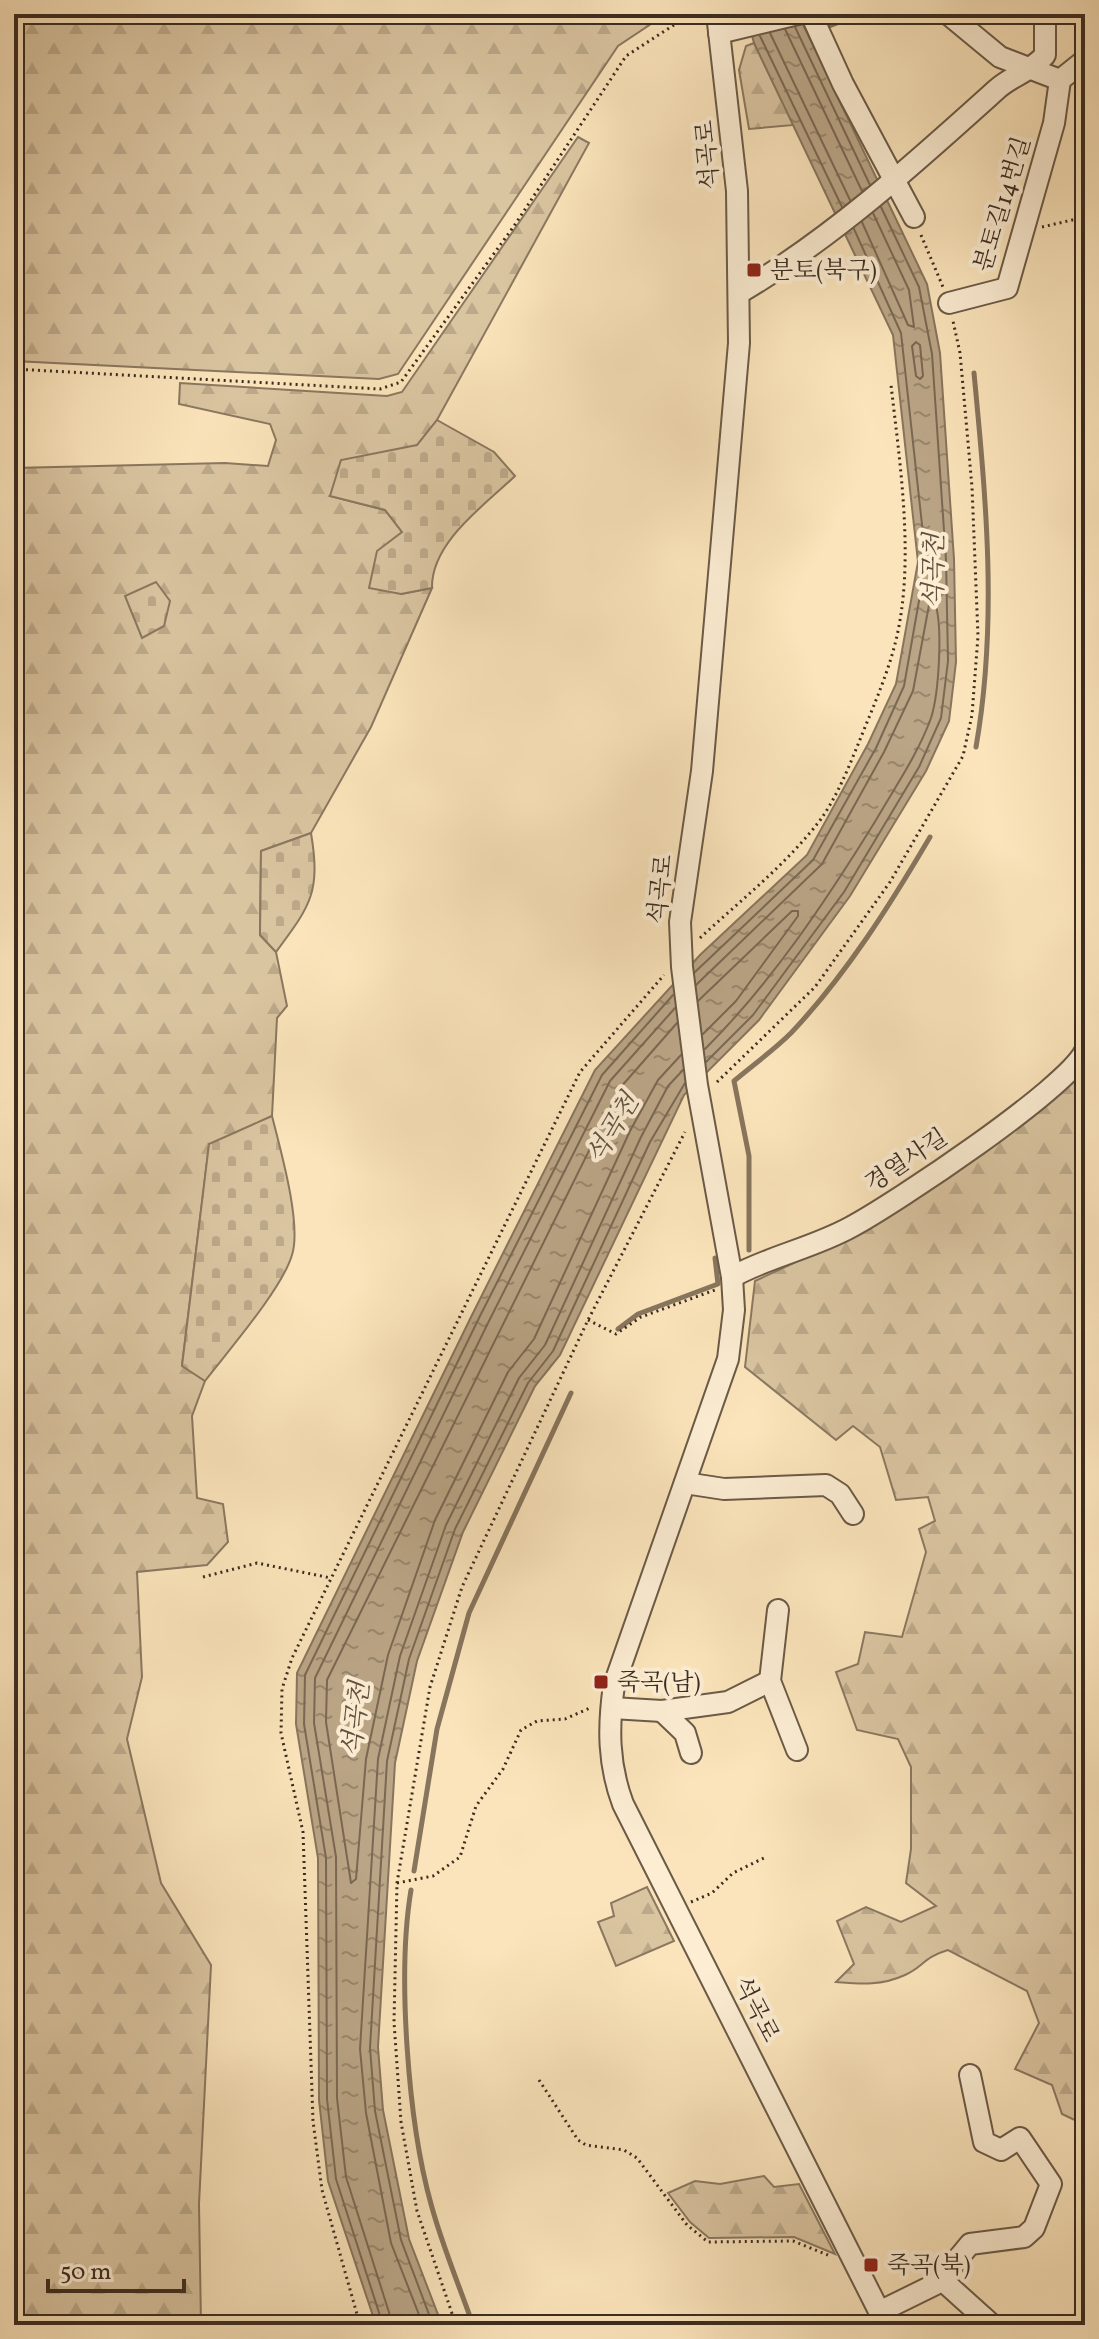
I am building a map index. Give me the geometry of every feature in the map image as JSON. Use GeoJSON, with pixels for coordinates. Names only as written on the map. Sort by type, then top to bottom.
{"type":"FeatureCollection","features":[{"type":"Feature","properties":{"kind":"street"},"geometry":{"type":"LineString","coordinates":[[718,23],[742,28],[798,14]]}},
{"type":"Feature","properties":{"kind":"street"},"geometry":{"type":"LineString","coordinates":[[811,14],[890,185],[914,217]]}},
{"type":"Feature","properties":{"kind":"street"},"geometry":{"type":"LineString","coordinates":[[948,14],[1000,57],[1060,80],[1085,60]]}},
{"type":"Feature","properties":{"kind":"street"},"geometry":{"type":"LineString","coordinates":[[741,292],[799,256],[890,185],[1009,78],[1033,69],[1045,55],[1045,14]]}},
{"type":"Feature","properties":{"kind":"street","name":"석곡로"},"geometry":{"type":"LineString","coordinates":[[718,23],[737,191],[741,292],[729,482],[702,771],[680,922],[697,1085],[732,1277],[734,1310],[728,1359],[619,1670],[609,1731],[615,1783],[883,2318]]}},
{"type":"Feature","properties":{"kind":"street","name":"분토길14번길"},"geometry":{"type":"LineString","coordinates":[[949,303],[1007,288],[1054,123],[1060,80]]}},
{"type":"Feature","properties":{"kind":"street","name":"경열사길"},"geometry":{"type":"LineString","coordinates":[[732,1277],[851,1228],[1014,1116],[1048,1090],[1085,1051]]}},
{"type":"Feature","properties":{"kind":"street"},"geometry":{"type":"LineString","coordinates":[[685,1483],[724,1489],[826,1485],[840,1494],[853,1514]]}},
{"type":"Feature","properties":{"kind":"street"},"geometry":{"type":"LineString","coordinates":[[778,1610],[770,1681],[797,1750]]}},
{"type":"Feature","properties":{"kind":"street"},"geometry":{"type":"LineString","coordinates":[[612,1708],[662,1711],[728,1702],[770,1681]]}},
{"type":"Feature","properties":{"kind":"street"},"geometry":{"type":"LineString","coordinates":[[662,1711],[685,1733],[691,1753]]}},
{"type":"Feature","properties":{"kind":"street"},"geometry":{"type":"LineString","coordinates":[[883,2318],[941,2279],[970,2244],[1024,2237],[1034,2228],[1050,2191],[1049,2177],[1020,2138],[1001,2150],[984,2142],[970,2075]]}},
{"type":"Feature","properties":{"kind":"street"},"geometry":{"type":"LineString","coordinates":[[941,2279],[992,2325]]}},
{"type":"Feature","properties":{"kind":"street"},"geometry":{"type":"LineString","coordinates":[[1078,2325],[1085,2322]]}},
{"type":"Feature","properties":{"kind":"path"},"geometry":{"type":"LineString","coordinates":[[14,369],[380,389],[401,382],[514,226],[626,56],[691,14]]}},
{"type":"Feature","properties":{"kind":"path"},"geometry":{"type":"LineString","coordinates":[[456,2325],[417,2211],[401,2122],[394,2022],[397,1883],[430,1687],[462,1587],[588,1320],[675,1146],[719,1078],[815,987],[890,882],[963,756],[972,715],[978,636],[972,487],[960,353],[949,303],[914,217]]}},
{"type":"Feature","properties":{"kind":"path"},"geometry":{"type":"LineString","coordinates":[[1025,227],[1048,227],[1085,217]]}},
{"type":"Feature","properties":{"kind":"path"},"geometry":{"type":"LineString","coordinates":[[360,2325],[322,2190],[314,2135],[303,1832],[281,1733],[282,1689],[292,1658],[580,1072],[682,961],[778,867],[822,817],[851,761],[879,694],[896,639],[903,586],[901,478],[891,385]]}},
{"type":"Feature","properties":{"kind":"path"},"geometry":{"type":"LineString","coordinates":[[588,1320],[616,1334],[641,1317],[720,1288],[732,1277]]}},
{"type":"Feature","properties":{"kind":"path"},"geometry":{"type":"LineString","coordinates":[[203,1577],[257,1563],[331,1578]]}},
{"type":"Feature","properties":{"kind":"path"},"geometry":{"type":"LineString","coordinates":[[397,1883],[433,1876],[460,1857],[476,1806],[503,1769],[521,1730],[537,1721],[565,1719],[597,1705],[612,1708]]}},
{"type":"Feature","properties":{"kind":"path"},"geometry":{"type":"LineString","coordinates":[[677,1908],[712,1893],[733,1873],[766,1857]]}},
{"type":"Feature","properties":{"kind":"path"},"geometry":{"type":"LineString","coordinates":[[539,2080],[578,2140],[586,2145],[624,2150],[637,2158],[687,2225],[708,2242],[793,2241],[834,2258],[852,2256]]}},
{"type":"Feature","properties":{"kind":"green space"},"geometry":{"type":"Polygon","coordinates":[[[14,14],[666,14],[618,46],[398,374],[379,379],[14,361],[14,14]]]}},
{"type":"Feature","properties":{"kind":"green space"},"geometry":{"type":"Polygon","coordinates":[[[754,43],[794,125],[749,129],[739,70],[746,46],[754,43]]]}},
{"type":"Feature","properties":{"kind":"green space"},"geometry":{"type":"Polygon","coordinates":[[[578,137],[589,143],[437,420],[417,445],[330,496],[385,510],[402,532],[401,594],[432,588],[371,727],[311,833],[261,851],[260,935],[276,952],[287,1006],[277,1018],[272,1116],[209,1145],[182,1365],[205,1381],[192,1416],[197,1498],[223,1504],[228,1542],[207,1565],[137,1572],[142,1677],[127,1739],[161,1883],[211,1965],[199,2204],[201,2325],[14,2325],[14,696],[19,688],[14,680],[14,468],[225,463],[268,466],[276,440],[270,424],[179,404],[180,383],[387,396],[402,392],[578,137]]]}},
{"type":"Feature","properties":{"kind":"green space"},"geometry":{"type":"Polygon","coordinates":[[[437,420],[494,452],[515,476],[475,512],[450,540],[434,571],[432,588],[401,594],[369,588],[377,551],[402,532],[385,510],[330,496],[341,460],[417,445],[437,420]]]}},
{"type":"Feature","properties":{"kind":"green space"},"geometry":{"type":"Polygon","coordinates":[[[156,582],[170,601],[164,626],[142,638],[125,596],[156,582]]]}},
{"type":"Feature","properties":{"kind":"green space"},"geometry":{"type":"Polygon","coordinates":[[[311,833],[315,870],[310,898],[276,952],[260,935],[261,851],[311,833]]]}},
{"type":"Feature","properties":{"kind":"green space"},"geometry":{"type":"Polygon","coordinates":[[[1085,1069],[1085,2125],[1062,2114],[1052,2085],[1015,2069],[1039,2023],[1027,1991],[948,1950],[896,1979],[862,1984],[836,1982],[854,1964],[837,1921],[866,1907],[901,1922],[936,1906],[906,1883],[911,1849],[911,1767],[898,1739],[857,1730],[836,1672],[858,1664],[865,1632],[902,1637],[926,1552],[919,1529],[935,1521],[928,1497],[896,1500],[880,1447],[853,1426],[836,1440],[745,1367],[755,1281],[852,1236],[985,1149],[1053,1099],[1085,1069]]]}},
{"type":"Feature","properties":{"kind":"green space"},"geometry":{"type":"Polygon","coordinates":[[[272,1116],[292,1206],[292,1255],[266,1302],[205,1381],[182,1366],[209,1144],[272,1116]]]}},
{"type":"Feature","properties":{"kind":"green space"},"geometry":{"type":"Polygon","coordinates":[[[647,1887],[674,1941],[616,1966],[598,1922],[614,1916],[611,1903],[647,1887]]]}},
{"type":"Feature","properties":{"kind":"green space"},"geometry":{"type":"Polygon","coordinates":[[[764,2176],[774,2187],[799,2184],[835,2254],[794,2237],[709,2238],[690,2222],[668,2193],[695,2181],[720,2184],[764,2176]]]}},
{"type":"Feature","properties":{"kind":"water","name":"석곡천"},"geometry":{"type":"Polygon","coordinates":[[[746,14],[798,14],[927,284],[940,353],[954,559],[956,662],[949,721],[926,771],[850,896],[759,1020],[684,1095],[560,1355],[535,1386],[463,1532],[417,1661],[395,1763],[378,2047],[383,2110],[409,2239],[442,2325],[376,2325],[328,2181],[319,2100],[318,1858],[296,1724],[297,1673],[595,1070],[700,955],[807,855],[868,744],[896,684],[918,562],[893,335],[754,43],[746,14]]]}},
{"type":"Feature","properties":{"kind":"waterway"},"geometry":{"type":"LineString","coordinates":[[824,28],[860,14]]}},
{"type":"Feature","properties":{"kind":"waterway"},"geometry":{"type":"LineString","coordinates":[[974,373],[988,560],[987,654],[976,747]]}},
{"type":"Feature","properties":{"kind":"waterway"},"geometry":{"type":"LineString","coordinates":[[749,1250],[749,1156],[734,1081],[791,1033],[811,1011],[883,914],[930,837]]}},
{"type":"Feature","properties":{"kind":"waterway"},"geometry":{"type":"LineString","coordinates":[[618,1329],[638,1314],[718,1284],[715,1258]]}},
{"type":"Feature","properties":{"kind":"waterway"},"geometry":{"type":"LineString","coordinates":[[414,1871],[437,1729],[469,1613],[571,1393]]}},
{"type":"Feature","properties":{"kind":"waterway"},"geometry":{"type":"LineString","coordinates":[[411,1890],[405,2005],[416,2132],[435,2219],[473,2325]]}},
{"type":"Feature","properties":{"kind":"place","name":"분토(북구)"},"geometry":{"type":"Point","coordinates":[754,270]}},
{"type":"Feature","properties":{"kind":"place","name":"죽곡(남)"},"geometry":{"type":"Point","coordinates":[601,1682]}},
{"type":"Feature","properties":{"kind":"place","name":"죽곡(북)"},"geometry":{"type":"Point","coordinates":[871,2265]}}]}
